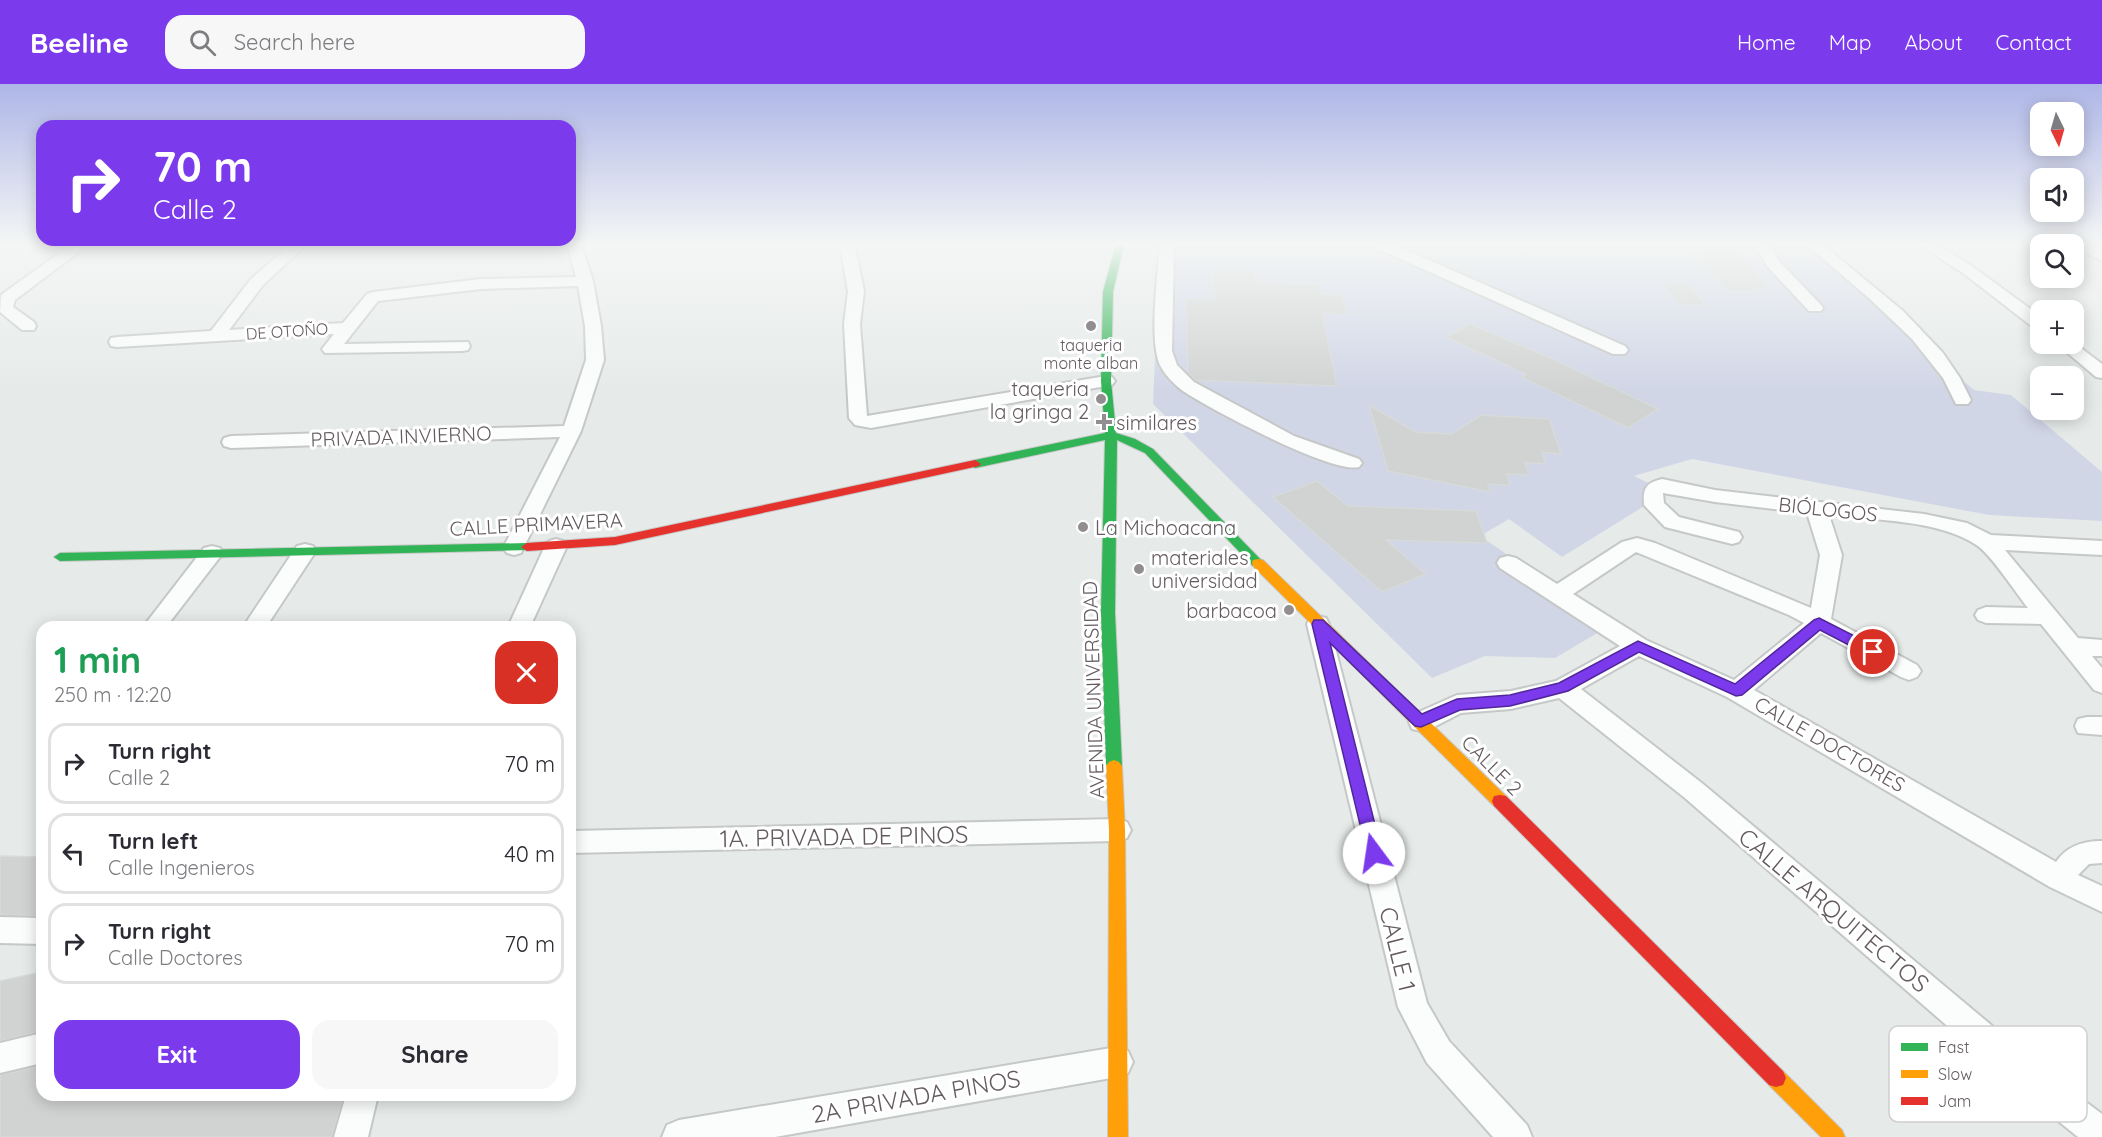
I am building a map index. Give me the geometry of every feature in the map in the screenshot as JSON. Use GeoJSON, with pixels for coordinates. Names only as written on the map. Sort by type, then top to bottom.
{"type":"FeatureCollection","features":[{"type":"Feature","properties":{"kind":"street"},"geometry":{"type":"LineString","coordinates":[[14,293],[7,298],[4,308],[27,326]]}},
{"type":"Feature","properties":{"kind":"street"},"geometry":{"type":"LineString","coordinates":[[216,336],[249,293]]}},
{"type":"Feature","properties":{"kind":"street","name":"DE OTOÑO"},"geometry":{"type":"LineString","coordinates":[[117,342],[347,328],[373,297],[405,293]]}},
{"type":"Feature","properties":{"kind":"street"},"geometry":{"type":"LineString","coordinates":[[514,548],[572,431],[595,360],[593,326],[587,293]]}},
{"type":"Feature","properties":{"kind":"street"},"geometry":{"type":"LineString","coordinates":[[856,293],[852,324],[858,418],[862,422],[1106,381]]}},
{"type":"Feature","properties":{"kind":"street","name":"AVENIDA UNIVERSIDAD"},"geometry":{"type":"LineString","coordinates":[[1108,293],[1106,381],[1111,435],[1108,613],[1117,830],[1118,1137]]}},
{"type":"Feature","properties":{"kind":"street"},"geometry":{"type":"LineString","coordinates":[[1165,293],[1163,351],[1169,368],[1188,386],[1287,440],[1352,463]]}},
{"type":"Feature","properties":{"kind":"street"},"geometry":{"type":"LineString","coordinates":[[1490,293],[1619,350]]}},
{"type":"Feature","properties":{"kind":"street"},"geometry":{"type":"LineString","coordinates":[[1801,293],[1815,308]]}},
{"type":"Feature","properties":{"kind":"street"},"geometry":{"type":"LineString","coordinates":[[1871,293],[1932,351],[1956,383],[1962,400]]}},
{"type":"Feature","properties":{"kind":"street"},"geometry":{"type":"LineString","coordinates":[[1999,293],[2030,316]]}},
{"type":"Feature","properties":{"kind":"street"},"geometry":{"type":"LineString","coordinates":[[347,328],[331,349],[462,346]]}},
{"type":"Feature","properties":{"kind":"street"},"geometry":{"type":"LineString","coordinates":[[2078,354],[2102,373]]}},
{"type":"Feature","properties":{"kind":"street","name":"PRIVADA INVIERNO"},"geometry":{"type":"LineString","coordinates":[[231,442],[572,431]]}},
{"type":"Feature","properties":{"kind":"street","name":"CALLE PRIMAVERA"},"geometry":{"type":"LineString","coordinates":[[60,557],[514,548],[615,541],[1111,435]]}},
{"type":"Feature","properties":{"kind":"street","name":"CALLE 2"},"geometry":{"type":"LineString","coordinates":[[1111,435],[1139,443],[1149,451],[1318,624],[1421,722],[1835,1137]]}},
{"type":"Feature","properties":{"kind":"street","name":"BIÓLOGOS"},"geometry":{"type":"LineString","coordinates":[[1732,537],[1672,522],[1654,506],[1653,490],[1662,486],[1670,486],[1715,496],[1924,520],[1960,528],[1987,542],[2102,548]]}},
{"type":"Feature","properties":{"kind":"street"},"geometry":{"type":"LineString","coordinates":[[1736,691],[1819,623],[1831,555],[1816,508]]}},
{"type":"Feature","properties":{"kind":"street"},"geometry":{"type":"LineString","coordinates":[[1987,542],[2102,684]]}},
{"type":"Feature","properties":{"kind":"street"},"geometry":{"type":"LineString","coordinates":[[1557,594],[1629,547],[1637,545],[1797,610],[1909,671]]}},
{"type":"Feature","properties":{"kind":"street"},"geometry":{"type":"LineString","coordinates":[[522,621],[556,546]]}},
{"type":"Feature","properties":{"kind":"street"},"geometry":{"type":"LineString","coordinates":[[258,621],[305,551]]}},
{"type":"Feature","properties":{"kind":"street"},"geometry":{"type":"LineString","coordinates":[[159,621],[212,553]]}},
{"type":"Feature","properties":{"kind":"street","name":"CALLE DOCTORES"},"geometry":{"type":"LineString","coordinates":[[1508,563],[1638,646],[1736,691],[2060,879],[2102,900]]}},
{"type":"Feature","properties":{"kind":"street"},"geometry":{"type":"LineString","coordinates":[[1986,615],[2046,616]]}},
{"type":"Feature","properties":{"kind":"street","name":"CALLE 1"},"geometry":{"type":"LineString","coordinates":[[1318,624],[1413,1007],[1438,1052],[1515,1137]]}},
{"type":"Feature","properties":{"kind":"street"},"geometry":{"type":"LineString","coordinates":[[1421,722],[1457,704],[1510,700],[1563,688],[1638,646]]}},
{"type":"Feature","properties":{"kind":"street"},"geometry":{"type":"LineString","coordinates":[[2071,646],[2102,648]]}},
{"type":"Feature","properties":{"kind":"street","name":"CALLE ARQUITECTOS"},"geometry":{"type":"LineString","coordinates":[[1563,688],[1694,791],[1970,1026]]}},
{"type":"Feature","properties":{"kind":"street","name":"1A. PRIVADA DE PINOS"},"geometry":{"type":"LineString","coordinates":[[576,842],[1117,830]]}},
{"type":"Feature","properties":{"kind":"street"},"geometry":{"type":"LineString","coordinates":[[2060,879],[2074,858],[2082,853],[2102,852]]}},
{"type":"Feature","properties":{"kind":"street"},"geometry":{"type":"LineString","coordinates":[[0,930],[36,932]]}},
{"type":"Feature","properties":{"kind":"street"},"geometry":{"type":"LineString","coordinates":[[0,1058],[36,1049]]}},
{"type":"Feature","properties":{"kind":"street","name":"2A PRIVADA PINOS"},"geometry":{"type":"LineString","coordinates":[[679,1137],[1117,1062]]}},
{"type":"Feature","properties":{"kind":"street"},"geometry":{"type":"LineString","coordinates":[[351,1137],[360,1101]]}},
{"type":"Feature","properties":{"kind":"street","name":"CALLE ARQUITECTOS"},"geometry":{"type":"LineString","coordinates":[[2085,1122],[2102,1135]]}},
{"type":"Feature","properties":{"kind":"shaded area"},"geometry":{"type":"Polygon","coordinates":[[[1158,293],[1861,293],[1974,390],[2011,395],[2030,411],[2030,420],[2041,420],[2102,472],[2102,521],[1989,515],[1692,459],[1634,476],[1667,492],[1562,557],[1509,519],[1480,536],[1611,625],[1555,658],[1485,656],[1432,678],[1153,404],[1158,293]]]}},
{"type":"Feature","properties":{"kind":"building"},"geometry":{"type":"Polygon","coordinates":[[[1215,293],[1342,295],[1347,314],[1322,313],[1337,386],[1195,380],[1188,373],[1186,299],[1215,300],[1215,293]]]}},
{"type":"Feature","properties":{"kind":"building"},"geometry":{"type":"Polygon","coordinates":[[[1671,293],[1696,293],[1705,305],[1679,304],[1671,293]]]}},
{"type":"Feature","properties":{"kind":"building"},"geometry":{"type":"Polygon","coordinates":[[[1470,324],[1553,359],[1658,409],[1628,428],[1522,377],[1526,374],[1446,337],[1470,324]]]}},
{"type":"Feature","properties":{"kind":"building"},"geometry":{"type":"Polygon","coordinates":[[[1369,405],[1415,432],[1452,434],[1481,415],[1549,419],[1561,454],[1542,452],[1545,464],[1525,462],[1529,475],[1507,474],[1510,485],[1488,484],[1490,492],[1388,471],[1369,405]]]}},
{"type":"Feature","properties":{"kind":"building"},"geometry":{"type":"Polygon","coordinates":[[[1317,481],[1348,506],[1476,511],[1487,543],[1386,540],[1426,574],[1382,592],[1273,497],[1317,481]]]}},
{"type":"Feature","properties":{"kind":"building"},"geometry":{"type":"Polygon","coordinates":[[[0,856],[36,857],[36,916],[0,915],[0,856]]]}},
{"type":"Feature","properties":{"kind":"building"},"geometry":{"type":"Polygon","coordinates":[[[36,973],[36,1032],[0,1041],[0,981],[36,973]]]}},
{"type":"Feature","properties":{"kind":"building"},"geometry":{"type":"Polygon","coordinates":[[[36,1066],[36,1101],[342,1101],[332,1137],[0,1137],[0,1075],[36,1066]]]}},
{"type":"Feature","properties":{"kind":"traffic: fast"},"geometry":{"type":"LineString","coordinates":[[1108,293],[1106,381],[1111,435],[1108,613],[1114,766]]}},
{"type":"Feature","properties":{"kind":"traffic: fast"},"geometry":{"type":"LineString","coordinates":[[975,464],[1111,435],[1131,441],[1149,451],[1258,563]]}},
{"type":"Feature","properties":{"kind":"traffic: fast"},"geometry":{"type":"LineString","coordinates":[[60,557],[527,547]]}},
{"type":"Feature","properties":{"kind":"traffic: slow"},"geometry":{"type":"LineString","coordinates":[[1258,563],[1500,801]]}},
{"type":"Feature","properties":{"kind":"traffic: slow"},"geometry":{"type":"LineString","coordinates":[[1114,766],[1117,830],[1118,1137]]}},
{"type":"Feature","properties":{"kind":"traffic: slow"},"geometry":{"type":"LineString","coordinates":[[1776,1078],[1835,1137]]}},
{"type":"Feature","properties":{"kind":"traffic: jam"},"geometry":{"type":"LineString","coordinates":[[527,547],[615,541],[975,464]]}},
{"type":"Feature","properties":{"kind":"traffic: jam"},"geometry":{"type":"LineString","coordinates":[[1500,801],[1776,1078]]}},
{"type":"Feature","properties":{"kind":"place","name":"taqueria monte alban"},"geometry":{"type":"Point","coordinates":[1091,326]}},
{"type":"Feature","properties":{"kind":"place","name":"taqueria la gringa 2"},"geometry":{"type":"Point","coordinates":[1101,399]}},
{"type":"Feature","properties":{"kind":"place","name":"similares"},"geometry":{"type":"Point","coordinates":[1104,422]}},
{"type":"Feature","properties":{"kind":"place","name":"La Michoacana"},"geometry":{"type":"Point","coordinates":[1083,527]}},
{"type":"Feature","properties":{"kind":"place","name":"materiales universidad"},"geometry":{"type":"Point","coordinates":[1139,569]}},
{"type":"Feature","properties":{"kind":"place","name":"barbacoa"},"geometry":{"type":"Point","coordinates":[1289,610]}},
{"type":"Feature","properties":{"kind":"route"},"geometry":{"type":"LineString","coordinates":[[1374,853],[1318,624],[1421,722],[1457,704],[1510,700],[1563,688],[1638,646],[1736,691],[1819,623],[1873,652]]}}]}
